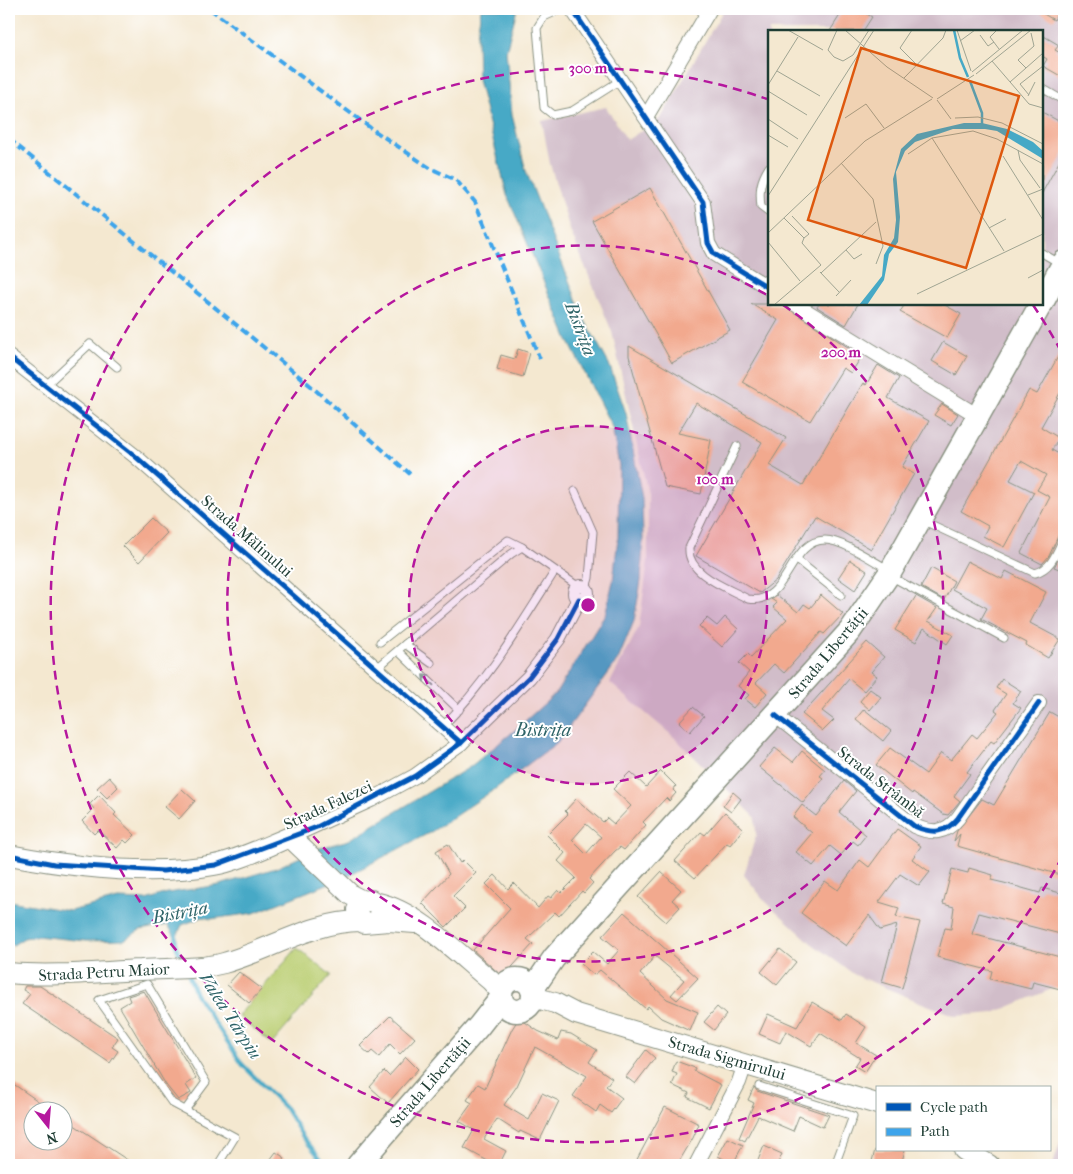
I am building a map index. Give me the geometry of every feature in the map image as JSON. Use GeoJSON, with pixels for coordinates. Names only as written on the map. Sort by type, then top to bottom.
{"type":"FeatureCollection","features":[{"type":"Feature","properties":{"kind":"main road","name":"Strada Libertății"},"geometry":{"type":"LineString","coordinates":[[1043,300],[1064,264]]}},
{"type":"Feature","properties":{"kind":"main road","name":"Strada Libertății"},"geometry":{"type":"LineString","coordinates":[[358,1165],[479,1026],[513,993],[554,958],[850,631],[890,573],[1040,305]]}},
{"type":"Feature","properties":{"kind":"main road","name":"Strada Libertății"},"geometry":{"type":"LineString","coordinates":[[376,1165],[513,993]]}},
{"type":"Feature","properties":{"kind":"street"},"geometry":{"type":"LineString","coordinates":[[572,9],[703,202],[708,243],[714,254],[768,287]]}},
{"type":"Feature","properties":{"kind":"street"},"geometry":{"type":"LineString","coordinates":[[646,117],[710,9]]}},
{"type":"Feature","properties":{"kind":"street"},"geometry":{"type":"LineString","coordinates":[[797,305],[978,416]]}},
{"type":"Feature","properties":{"kind":"street","name":"Strada Mălinului"},"geometry":{"type":"LineString","coordinates":[[9,357],[143,462],[461,743]]}},
{"type":"Feature","properties":{"kind":"street","name":"Strada Falezei"},"geometry":{"type":"LineString","coordinates":[[9,855],[54,864],[163,871],[216,865],[294,842],[317,827],[415,776],[461,743],[529,678],[558,639],[580,591]]}},
{"type":"Feature","properties":{"kind":"street","name":"Strada Strâmbă"},"geometry":{"type":"LineString","coordinates":[[775,714],[914,826],[928,832],[938,832],[951,826],[958,818],[1039,703]]}},
{"type":"Feature","properties":{"kind":"street"},"geometry":{"type":"LineString","coordinates":[[294,842],[359,908]]}},
{"type":"Feature","properties":{"kind":"street","name":"Strada Petru Maior"},"geometry":{"type":"LineString","coordinates":[[9,974],[52,975],[200,968],[231,961],[359,908],[419,923],[513,993]]}},
{"type":"Feature","properties":{"kind":"street","name":"Strada Sigmirului"},"geometry":{"type":"LineString","coordinates":[[513,993],[754,1072],[876,1104]]}},
{"type":"Feature","properties":{"kind":"street"},"geometry":{"type":"LineString","coordinates":[[696,1165],[739,1082],[754,1072]]}},
{"type":"Feature","properties":{"kind":"street"},"geometry":{"type":"LineString","coordinates":[[967,1152],[989,1165]]}},
{"type":"Feature","properties":{"kind":"lane"},"geometry":{"type":"LineString","coordinates":[[562,9],[544,17],[537,28],[544,108],[554,115],[572,111],[621,80]]}},
{"type":"Feature","properties":{"kind":"lane"},"geometry":{"type":"LineString","coordinates":[[1043,89],[1064,100]]}},
{"type":"Feature","properties":{"kind":"lane"},"geometry":{"type":"LineString","coordinates":[[768,169],[760,181],[759,193],[761,207],[768,212]]}},
{"type":"Feature","properties":{"kind":"lane"},"geometry":{"type":"LineString","coordinates":[[1043,254],[1064,264]]}},
{"type":"Feature","properties":{"kind":"lane"},"geometry":{"type":"LineString","coordinates":[[46,385],[90,344],[117,367]]}},
{"type":"Feature","properties":{"kind":"lane"},"geometry":{"type":"LineString","coordinates":[[737,446],[689,548],[689,557],[696,570],[748,599],[756,600],[771,595],[806,547],[817,541],[827,540],[846,547],[1004,638]]}},
{"type":"Feature","properties":{"kind":"lane"},"geometry":{"type":"LineString","coordinates":[[380,642],[508,540],[512,540],[580,591],[589,578],[593,532],[575,491]]}},
{"type":"Feature","properties":{"kind":"lane"},"geometry":{"type":"LineString","coordinates":[[920,519],[1035,573],[1043,571],[1050,566],[1064,537]]}},
{"type":"Feature","properties":{"kind":"lane"},"geometry":{"type":"LineString","coordinates":[[377,668],[511,554],[522,548]]}},
{"type":"Feature","properties":{"kind":"lane"},"geometry":{"type":"LineString","coordinates":[[797,560],[841,595]]}},
{"type":"Feature","properties":{"kind":"lane"},"geometry":{"type":"LineString","coordinates":[[443,726],[459,710],[511,640],[555,571]]}},
{"type":"Feature","properties":{"kind":"lane"},"geometry":{"type":"LineString","coordinates":[[405,644],[431,663]]}},
{"type":"Feature","properties":{"kind":"lane"},"geometry":{"type":"LineString","coordinates":[[398,651],[459,710]]}},
{"type":"Feature","properties":{"kind":"lane"},"geometry":{"type":"LineString","coordinates":[[186,1109],[206,1082],[147,984],[99,1000],[172,1103],[235,1137],[220,1163]]}},
{"type":"Feature","properties":{"kind":"lane","name":"Strada Sigmirului"},"geometry":{"type":"LineString","coordinates":[[754,1072],[853,1116],[835,1165]]}},
{"type":"Feature","properties":{"kind":"shaded area"},"geometry":{"type":"Polygon","coordinates":[[[724,9],[1010,9],[1017,13],[1019,9],[1064,9],[1064,984],[994,1013],[956,1016],[855,975],[811,943],[765,901],[744,875],[756,835],[755,817],[675,738],[610,683],[639,627],[648,562],[648,494],[612,332],[570,230],[550,164],[542,121],[606,107],[627,140],[661,118],[724,9]]]}},
{"type":"Feature","properties":{"kind":"shaded area"},"geometry":{"type":"Polygon","coordinates":[[[1064,1131],[1064,1165],[1053,1165],[1063,1133],[1064,1131]]]}},
{"type":"Feature","properties":{"kind":"green space"},"geometry":{"type":"Polygon","coordinates":[[[297,948],[331,975],[272,1044],[238,1016],[297,948]]]}},
{"type":"Feature","properties":{"kind":"water","name":"Bistrița"},"geometry":{"type":"Polygon","coordinates":[[[481,9],[517,9],[506,51],[512,115],[526,171],[584,319],[609,364],[626,413],[642,498],[643,538],[641,581],[634,621],[618,660],[558,742],[495,789],[431,832],[347,876],[254,913],[211,919],[203,917],[182,925],[176,938],[168,925],[140,930],[124,940],[86,941],[36,936],[24,938],[13,945],[9,944],[9,901],[70,911],[118,899],[146,900],[167,893],[220,885],[276,868],[320,848],[349,840],[470,767],[514,731],[556,693],[605,615],[613,581],[618,537],[619,466],[612,427],[569,342],[507,195],[478,80],[477,35],[481,9]]]}},
{"type":"Feature","properties":{"kind":"building"},"geometry":{"type":"Polygon","coordinates":[[[844,9],[858,9],[872,17],[864,30],[831,30],[844,9]]]}},
{"type":"Feature","properties":{"kind":"building"},"geometry":{"type":"Polygon","coordinates":[[[1035,9],[1060,9],[1054,20],[1035,9]]]}},
{"type":"Feature","properties":{"kind":"building"},"geometry":{"type":"Polygon","coordinates":[[[1043,36],[1059,45],[1055,50],[1064,55],[1064,78],[1043,66],[1047,59],[1043,57],[1043,36]]]}},
{"type":"Feature","properties":{"kind":"building"},"geometry":{"type":"Polygon","coordinates":[[[1043,113],[1064,124],[1064,153],[1043,191],[1043,113]]]}},
{"type":"Feature","properties":{"kind":"building"},"geometry":{"type":"Polygon","coordinates":[[[650,188],[730,330],[672,363],[592,221],[650,188]]]}},
{"type":"Feature","properties":{"kind":"building"},"geometry":{"type":"Polygon","coordinates":[[[751,304],[783,305],[862,356],[851,373],[843,368],[810,421],[742,382],[778,320],[751,304]]]}},
{"type":"Feature","properties":{"kind":"building"},"geometry":{"type":"Polygon","coordinates":[[[818,305],[857,305],[846,325],[817,307],[818,305]]]}},
{"type":"Feature","properties":{"kind":"building"},"geometry":{"type":"Polygon","coordinates":[[[904,305],[945,305],[961,314],[947,338],[900,312],[904,305]]]}},
{"type":"Feature","properties":{"kind":"building"},"geometry":{"type":"Polygon","coordinates":[[[943,342],[967,356],[956,375],[932,361],[943,342]]]}},
{"type":"Feature","properties":{"kind":"building"},"geometry":{"type":"Polygon","coordinates":[[[629,346],[786,438],[769,465],[803,485],[863,383],[866,385],[878,365],[899,378],[888,398],[929,421],[902,467],[914,474],[871,549],[815,516],[776,580],[760,593],[696,556],[762,442],[696,403],[678,433],[711,440],[701,494],[665,487],[629,356],[629,346]]]}},
{"type":"Feature","properties":{"kind":"building"},"geometry":{"type":"Polygon","coordinates":[[[1064,346],[1064,395],[1060,393],[1041,427],[1059,438],[1052,450],[1064,457],[1064,532],[1059,534],[1049,556],[1042,564],[1021,553],[1050,497],[1037,490],[1046,475],[1021,461],[1010,480],[1034,492],[1004,547],[983,536],[988,526],[961,511],[1029,390],[1037,394],[1064,346]]]}},
{"type":"Feature","properties":{"kind":"building"},"geometry":{"type":"Polygon","coordinates":[[[518,349],[530,353],[523,377],[497,369],[501,355],[515,359],[518,349]]]}},
{"type":"Feature","properties":{"kind":"building"},"geometry":{"type":"Polygon","coordinates":[[[942,404],[958,414],[951,425],[934,415],[942,404]]]}},
{"type":"Feature","properties":{"kind":"building"},"geometry":{"type":"Polygon","coordinates":[[[151,518],[167,533],[139,562],[123,546],[151,518]]]}},
{"type":"Feature","properties":{"kind":"building"},"geometry":{"type":"Polygon","coordinates":[[[1064,549],[1064,571],[1054,567],[1064,549]]]}},
{"type":"Feature","properties":{"kind":"building"},"geometry":{"type":"Polygon","coordinates":[[[850,560],[867,571],[855,590],[838,578],[850,560]]]}},
{"type":"Feature","properties":{"kind":"building"},"geometry":{"type":"Polygon","coordinates":[[[967,561],[1002,579],[1006,571],[1046,592],[1030,623],[1060,639],[1048,658],[1026,645],[1027,643],[981,619],[987,608],[952,589],[967,561]]]}},
{"type":"Feature","properties":{"kind":"building"},"geometry":{"type":"Polygon","coordinates":[[[931,568],[954,581],[944,600],[921,587],[931,568]]]}},
{"type":"Feature","properties":{"kind":"building"},"geometry":{"type":"Polygon","coordinates":[[[777,595],[798,612],[804,604],[810,608],[821,595],[843,614],[824,634],[821,632],[784,673],[774,664],[756,683],[767,693],[755,707],[745,699],[749,695],[738,686],[749,672],[739,663],[748,654],[751,657],[787,619],[773,607],[777,603],[771,599],[777,595]]]}},
{"type":"Feature","properties":{"kind":"building"},"geometry":{"type":"Polygon","coordinates":[[[916,596],[937,608],[928,621],[953,635],[947,644],[924,628],[916,642],[895,630],[916,596]]]}},
{"type":"Feature","properties":{"kind":"building"},"geometry":{"type":"Polygon","coordinates":[[[725,617],[738,629],[722,647],[699,626],[707,618],[717,626],[725,617]]]}},
{"type":"Feature","properties":{"kind":"building"},"geometry":{"type":"Polygon","coordinates":[[[867,642],[884,657],[871,672],[877,676],[864,691],[849,679],[822,711],[834,720],[823,731],[802,714],[867,642]]]}},
{"type":"Feature","properties":{"kind":"building"},"geometry":{"type":"Polygon","coordinates":[[[1002,679],[1021,691],[1013,703],[1021,708],[994,743],[991,741],[967,772],[970,774],[954,796],[960,801],[948,815],[943,814],[913,792],[912,794],[876,765],[890,748],[926,774],[941,753],[951,760],[972,734],[977,738],[998,712],[995,710],[1006,694],[996,688],[1002,679]]]}},
{"type":"Feature","properties":{"kind":"building"},"geometry":{"type":"Polygon","coordinates":[[[870,689],[881,697],[870,710],[860,701],[870,689]]]}},
{"type":"Feature","properties":{"kind":"building"},"geometry":{"type":"Polygon","coordinates":[[[693,707],[704,716],[690,732],[679,722],[693,707]]]}},
{"type":"Feature","properties":{"kind":"building"},"geometry":{"type":"Polygon","coordinates":[[[864,709],[891,731],[883,741],[856,719],[864,709]]]}},
{"type":"Feature","properties":{"kind":"building"},"geometry":{"type":"Polygon","coordinates":[[[1050,712],[1064,720],[1064,876],[957,846],[960,834],[954,841],[957,831],[982,799],[994,805],[1050,712]]]}},
{"type":"Feature","properties":{"kind":"building"},"geometry":{"type":"Polygon","coordinates":[[[775,748],[793,762],[802,751],[825,770],[820,776],[823,778],[803,803],[759,767],[775,748]]]}},
{"type":"Feature","properties":{"kind":"building"},"geometry":{"type":"Polygon","coordinates":[[[661,771],[676,786],[673,790],[676,793],[669,801],[666,798],[643,822],[646,825],[624,850],[620,847],[615,851],[589,879],[593,883],[584,893],[582,891],[559,916],[555,912],[527,939],[533,944],[503,977],[473,950],[510,908],[486,884],[495,875],[508,889],[514,883],[538,908],[548,896],[551,898],[558,890],[561,893],[576,878],[558,861],[565,853],[547,835],[568,814],[565,811],[576,799],[603,822],[607,818],[614,824],[631,806],[613,789],[630,772],[646,787],[661,771]],[[586,824],[572,840],[586,854],[601,837],[586,824]]]}},
{"type":"Feature","properties":{"kind":"building"},"geometry":{"type":"Polygon","coordinates":[[[109,777],[118,787],[107,798],[97,788],[109,777]]]}},
{"type":"Feature","properties":{"kind":"building"},"geometry":{"type":"Polygon","coordinates":[[[844,781],[856,791],[839,812],[866,835],[858,845],[853,841],[841,855],[830,846],[813,866],[796,852],[812,833],[793,817],[802,805],[816,816],[844,781]]]}},
{"type":"Feature","properties":{"kind":"building"},"geometry":{"type":"Polygon","coordinates":[[[182,789],[195,801],[179,819],[165,807],[182,789]]]}},
{"type":"Feature","properties":{"kind":"building"},"geometry":{"type":"Polygon","coordinates":[[[733,792],[741,799],[731,812],[723,806],[733,792]]]}},
{"type":"Feature","properties":{"kind":"building"},"geometry":{"type":"Polygon","coordinates":[[[99,795],[116,813],[114,815],[135,835],[127,843],[124,840],[117,848],[98,830],[94,834],[82,821],[94,809],[90,804],[99,795]]]}},
{"type":"Feature","properties":{"kind":"building"},"geometry":{"type":"Polygon","coordinates":[[[725,812],[743,829],[730,845],[727,843],[695,878],[675,861],[701,832],[705,835],[725,812]]]}},
{"type":"Feature","properties":{"kind":"building"},"geometry":{"type":"Polygon","coordinates":[[[897,829],[921,846],[912,859],[930,872],[919,886],[900,874],[879,902],[899,908],[896,917],[920,922],[902,988],[882,982],[897,925],[880,930],[869,915],[846,946],[801,913],[825,881],[838,890],[860,860],[869,867],[897,829]]]}},
{"type":"Feature","properties":{"kind":"building"},"geometry":{"type":"Polygon","coordinates":[[[448,844],[460,863],[463,860],[476,873],[453,896],[465,908],[446,927],[422,903],[449,874],[436,851],[448,844]]]}},
{"type":"Feature","properties":{"kind":"building"},"geometry":{"type":"Polygon","coordinates":[[[969,868],[993,875],[991,880],[1040,893],[1042,888],[1064,894],[1064,935],[979,913],[972,934],[1064,958],[1064,990],[1033,982],[1031,989],[990,979],[992,971],[937,957],[945,928],[951,929],[954,907],[943,904],[952,869],[968,873],[969,868]]]}},
{"type":"Feature","properties":{"kind":"building"},"geometry":{"type":"Polygon","coordinates":[[[661,872],[681,890],[672,900],[680,907],[666,922],[638,897],[661,872]]]}},
{"type":"Feature","properties":{"kind":"building"},"geometry":{"type":"Polygon","coordinates":[[[624,912],[698,978],[677,1000],[671,995],[684,980],[655,956],[640,974],[667,999],[698,1012],[690,1031],[661,1018],[648,1006],[646,1009],[600,970],[594,975],[581,964],[593,952],[607,964],[619,950],[602,936],[624,912]]]}},
{"type":"Feature","properties":{"kind":"building"},"geometry":{"type":"Polygon","coordinates":[[[780,949],[796,962],[777,985],[761,972],[780,949]]]}},
{"type":"Feature","properties":{"kind":"building"},"geometry":{"type":"Polygon","coordinates":[[[239,972],[262,989],[249,1003],[227,985],[239,972]]]}},
{"type":"Feature","properties":{"kind":"building"},"geometry":{"type":"Polygon","coordinates":[[[25,986],[40,986],[118,1038],[112,1047],[118,1051],[110,1063],[22,1004],[30,994],[23,990],[25,986]]]}},
{"type":"Feature","properties":{"kind":"building"},"geometry":{"type":"Polygon","coordinates":[[[144,991],[196,1078],[186,1085],[191,1093],[178,1100],[166,1085],[120,1007],[130,1001],[128,996],[144,991]]]}},
{"type":"Feature","properties":{"kind":"building"},"geometry":{"type":"Polygon","coordinates":[[[812,1002],[842,1020],[846,1014],[866,1027],[856,1043],[876,1055],[865,1072],[855,1066],[860,1058],[820,1033],[811,1046],[786,1031],[780,1043],[759,1034],[768,1014],[797,1027],[812,1002]]]}},
{"type":"Feature","properties":{"kind":"building"},"geometry":{"type":"Polygon","coordinates":[[[717,1007],[726,1015],[714,1030],[704,1022],[717,1007]]]}},
{"type":"Feature","properties":{"kind":"building"},"geometry":{"type":"Polygon","coordinates":[[[390,1016],[415,1038],[400,1054],[390,1044],[379,1057],[372,1051],[369,1054],[360,1046],[390,1016]]]}},
{"type":"Feature","properties":{"kind":"building"},"geometry":{"type":"Polygon","coordinates":[[[519,1018],[538,1031],[558,1040],[561,1032],[571,1034],[597,1050],[589,1062],[612,1078],[606,1086],[622,1098],[611,1113],[600,1105],[596,1112],[573,1096],[587,1076],[535,1047],[517,1086],[504,1105],[529,1120],[542,1093],[559,1101],[540,1140],[520,1131],[519,1133],[497,1119],[484,1139],[506,1151],[499,1165],[495,1165],[464,1148],[474,1130],[459,1121],[472,1103],[467,1100],[478,1084],[485,1088],[519,1018]]]}},
{"type":"Feature","properties":{"kind":"building"},"geometry":{"type":"Polygon","coordinates":[[[646,1050],[655,1058],[635,1084],[626,1077],[646,1050]]]}},
{"type":"Feature","properties":{"kind":"building"},"geometry":{"type":"Polygon","coordinates":[[[406,1057],[418,1069],[388,1103],[370,1087],[384,1071],[389,1076],[406,1057]]]}},
{"type":"Feature","properties":{"kind":"building"},"geometry":{"type":"Polygon","coordinates":[[[676,1061],[695,1068],[694,1071],[721,1085],[709,1108],[687,1097],[689,1093],[672,1085],[677,1074],[672,1072],[676,1061]]]}},
{"type":"Feature","properties":{"kind":"building"},"geometry":{"type":"Polygon","coordinates":[[[9,1081],[39,1102],[22,1102],[22,1152],[72,1152],[72,1124],[135,1165],[9,1165],[9,1081]]]}},
{"type":"Feature","properties":{"kind":"building"},"geometry":{"type":"Polygon","coordinates":[[[754,1087],[757,1091],[829,1115],[823,1127],[799,1116],[793,1131],[758,1116],[745,1141],[739,1138],[754,1103],[748,1100],[754,1087]]]}},
{"type":"Feature","properties":{"kind":"building"},"geometry":{"type":"Polygon","coordinates":[[[665,1107],[699,1124],[693,1138],[677,1165],[634,1165],[665,1107]]]}},
{"type":"Feature","properties":{"kind":"building"},"geometry":{"type":"Polygon","coordinates":[[[728,1138],[743,1145],[733,1164],[718,1156],[728,1138]]]}},
{"type":"Feature","properties":{"kind":"building"},"geometry":{"type":"Polygon","coordinates":[[[764,1146],[782,1154],[777,1165],[756,1165],[764,1146]]]}},
{"type":"Feature","properties":{"kind":"building"},"geometry":{"type":"Polygon","coordinates":[[[875,1150],[876,1152],[904,1152],[901,1165],[871,1165],[875,1150]]]}},
{"type":"Feature","properties":{"kind":"building"},"geometry":{"type":"Polygon","coordinates":[[[276,1152],[285,1158],[280,1165],[270,1160],[276,1152]]]}},
{"type":"Feature","properties":{"kind":"waterway","name":"Valea Tărpiu"},"geometry":{"type":"LineString","coordinates":[[176,934],[176,946],[183,963]]}},
{"type":"Feature","properties":{"kind":"waterway","name":"Valea Tărpiu"},"geometry":{"type":"LineString","coordinates":[[188,974],[196,994],[242,1064],[286,1109],[303,1137],[326,1165]]}},
{"type":"Feature","properties":{"kind":"marked path"},"geometry":{"type":"LineString","coordinates":[[210,9],[372,129],[430,168],[456,180],[475,202],[540,359]]}},
{"type":"Feature","properties":{"kind":"marked path"},"geometry":{"type":"LineString","coordinates":[[9,139],[311,386],[410,474]]}},
{"type":"Feature","properties":{"kind":"cycle path"},"geometry":{"type":"LineString","coordinates":[[572,9],[703,202],[708,243],[714,254],[768,287]]}},
{"type":"Feature","properties":{"kind":"cycle path"},"geometry":{"type":"LineString","coordinates":[[9,357],[135,456],[461,743]]}},
{"type":"Feature","properties":{"kind":"cycle path"},"geometry":{"type":"LineString","coordinates":[[9,855],[54,864],[163,871],[216,865],[317,827],[415,776],[461,743],[529,677],[558,639],[579,599]]}},
{"type":"Feature","properties":{"kind":"cycle path"},"geometry":{"type":"LineString","coordinates":[[775,715],[914,826],[938,831],[948,827],[958,818],[1039,703]]}}]}
